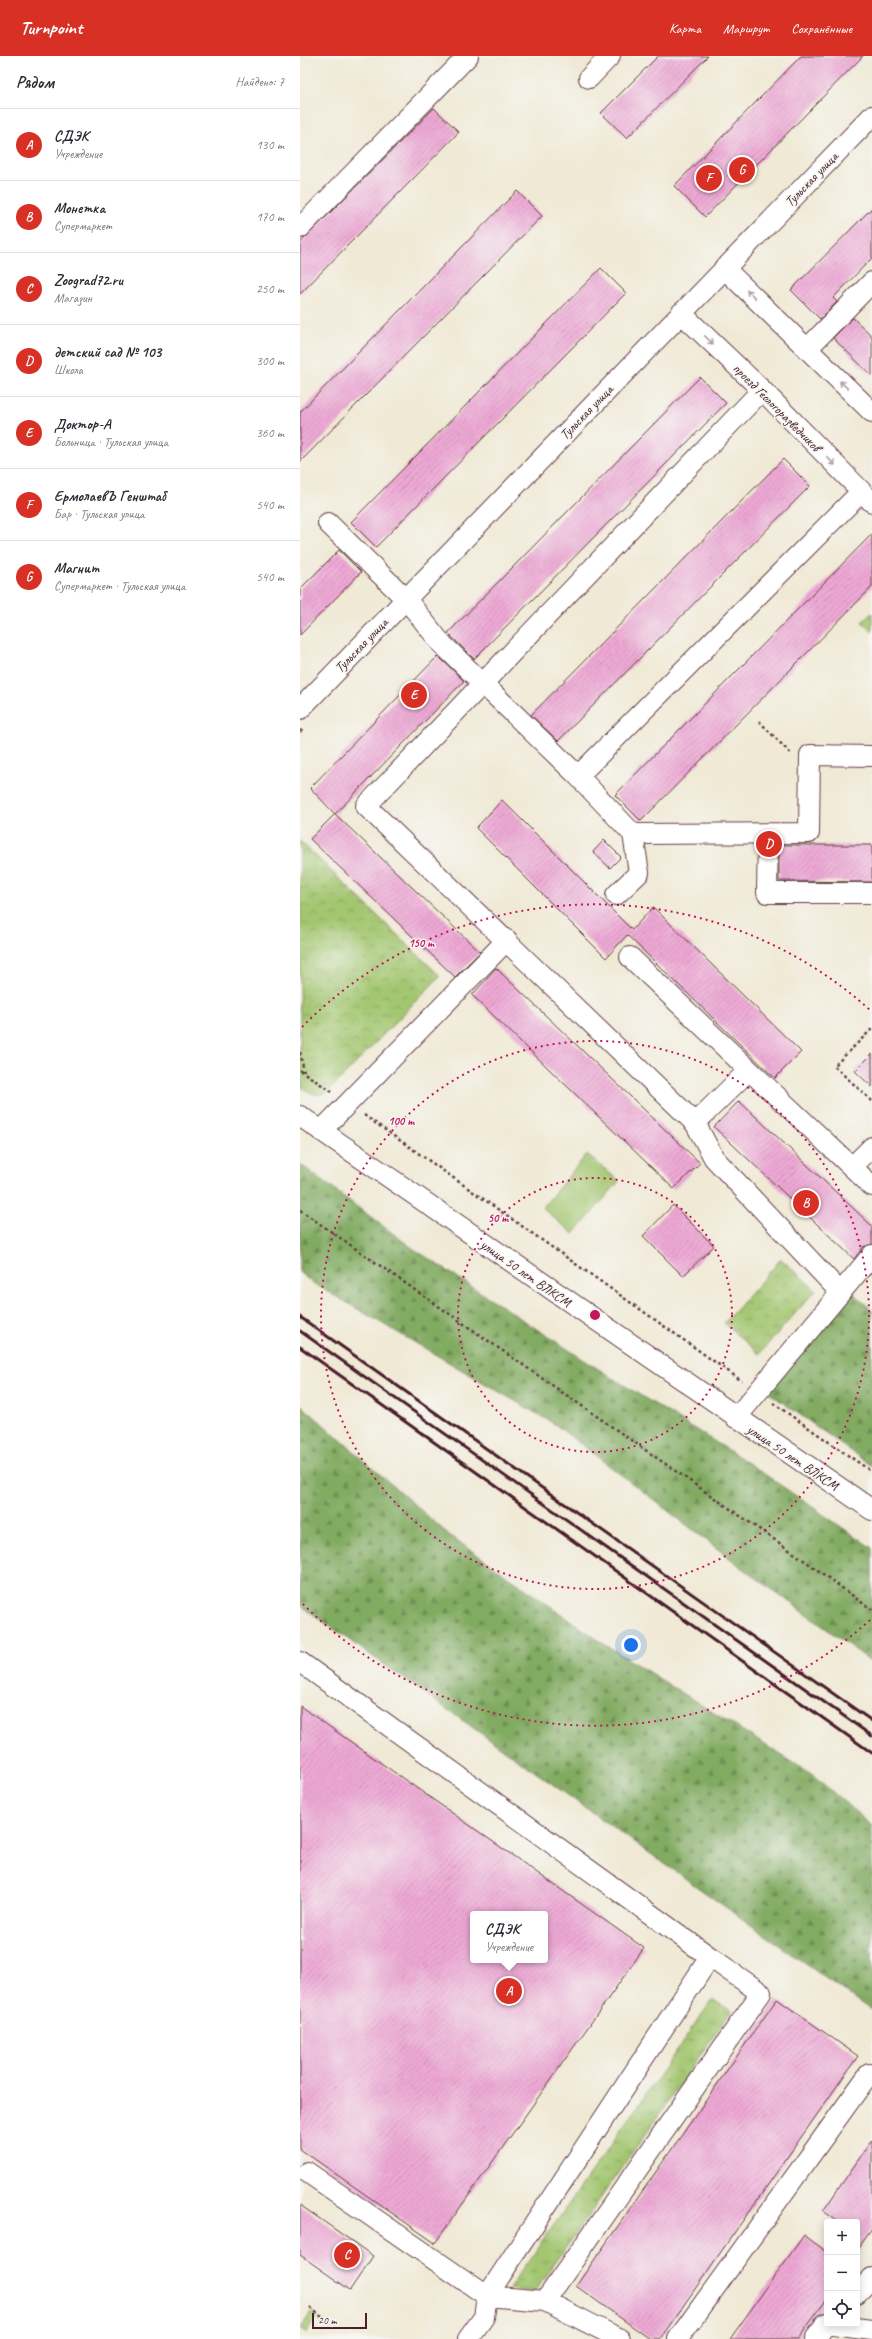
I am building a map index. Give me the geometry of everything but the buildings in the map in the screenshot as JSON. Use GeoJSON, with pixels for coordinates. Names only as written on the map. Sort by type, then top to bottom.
{"type":"FeatureCollection","features":[{"type":"Feature","properties":{"kind":"street"},"geometry":{"type":"LineString","coordinates":[[300,228],[468,56]]}},
{"type":"Feature","properties":{"kind":"street"},"geometry":{"type":"LineString","coordinates":[[589,78],[610,56]]}},
{"type":"Feature","properties":{"kind":"street","name":"Тульская улица"},"geometry":{"type":"LineString","coordinates":[[300,709],[872,116]]}},
{"type":"Feature","properties":{"kind":"street"},"geometry":{"type":"LineString","coordinates":[[724,268],[872,412]]}},
{"type":"Feature","properties":{"kind":"street"},"geometry":{"type":"LineString","coordinates":[[807,349],[869,290]]}},
{"type":"Feature","properties":{"kind":"street","name":"проезд Геологоразведчиков"},"geometry":{"type":"LineString","coordinates":[[681,313],[762,390],[867,497]]}},
{"type":"Feature","properties":{"kind":"street"},"geometry":{"type":"LineString","coordinates":[[762,390],[366,806],[507,940],[695,1123],[714,1158],[840,1292]]}},
{"type":"Feature","properties":{"kind":"street"},"geometry":{"type":"LineString","coordinates":[[578,776],[867,497]]}},
{"type":"Feature","properties":{"kind":"street"},"geometry":{"type":"LineString","coordinates":[[328,523],[406,599],[441,644],[578,776],[633,834],[638,873],[616,895]]}},
{"type":"Feature","properties":{"kind":"street"},"geometry":{"type":"LineString","coordinates":[[633,834],[810,833],[810,755],[872,756]]}},
{"type":"Feature","properties":{"kind":"street"},"geometry":{"type":"LineString","coordinates":[[768,834],[767,893],[872,893]]}},
{"type":"Feature","properties":{"kind":"street"},"geometry":{"type":"LineString","coordinates":[[321,1131],[507,940]]}},
{"type":"Feature","properties":{"kind":"street"},"geometry":{"type":"LineString","coordinates":[[630,957],[872,1186]]}},
{"type":"Feature","properties":{"kind":"street"},"geometry":{"type":"LineString","coordinates":[[695,1123],[749,1070]]}},
{"type":"Feature","properties":{"kind":"street","name":"улица 50 лет ВЛКСМ"},"geometry":{"type":"LineString","coordinates":[[300,1116],[736,1418],[872,1510]]}},
{"type":"Feature","properties":{"kind":"street"},"geometry":{"type":"LineString","coordinates":[[852,1167],[872,1147]]}},
{"type":"Feature","properties":{"kind":"street"},"geometry":{"type":"LineString","coordinates":[[736,1418],[872,1255]]}},
{"type":"Feature","properties":{"kind":"street"},"geometry":{"type":"LineString","coordinates":[[300,1662],[761,1993],[545,2301]]}},
{"type":"Feature","properties":{"kind":"street"},"geometry":{"type":"LineString","coordinates":[[468,2339],[484,2317],[487,2296],[710,1957]]}},
{"type":"Feature","properties":{"kind":"street"},"geometry":{"type":"LineString","coordinates":[[678,2339],[869,2074]]}},
{"type":"Feature","properties":{"kind":"street"},"geometry":{"type":"LineString","coordinates":[[307,2172],[487,2296],[545,2301],[620,2339]]}},
{"type":"Feature","properties":{"kind":"street"},"geometry":{"type":"LineString","coordinates":[[859,2291],[872,2278]]}},
{"type":"Feature","properties":{"kind":"street"},"geometry":{"type":"LineString","coordinates":[[822,2329],[872,2330]]}},
{"type":"Feature","properties":{"kind":"path"},"geometry":{"type":"LineString","coordinates":[[759,721],[810,774]]}},
{"type":"Feature","properties":{"kind":"path"},"geometry":{"type":"LineString","coordinates":[[872,1029],[834,1066],[872,1101]]}},
{"type":"Feature","properties":{"kind":"path"},"geometry":{"type":"LineString","coordinates":[[300,1052],[304,1072]]}},
{"type":"Feature","properties":{"kind":"path"},"geometry":{"type":"LineString","coordinates":[[300,1070],[872,1472]]}},
{"type":"Feature","properties":{"kind":"path"},"geometry":{"type":"LineString","coordinates":[[300,1210],[802,1558],[872,1610]]}},
{"type":"Feature","properties":{"kind":"path"},"geometry":{"type":"LineString","coordinates":[[310,2308],[322,2317],[323,2324]]}},
{"type":"Feature","properties":{"kind":"green space"},"geometry":{"type":"Polygon","coordinates":[[[872,613],[872,632],[862,622],[872,613]]]}},
{"type":"Feature","properties":{"kind":"green space"},"geometry":{"type":"Polygon","coordinates":[[[300,841],[440,976],[330,1090],[326,1093],[318,1095],[311,1093],[300,1086],[300,841]]]}},
{"type":"Feature","properties":{"kind":"green space"},"geometry":{"type":"Polygon","coordinates":[[[587,1154],[619,1181],[574,1234],[542,1208],[587,1154]]]}},
{"type":"Feature","properties":{"kind":"green space"},"geometry":{"type":"Polygon","coordinates":[[[300,1164],[411,1247],[592,1365],[741,1458],[872,1548],[872,1662],[740,1566],[556,1425],[313,1283],[300,1273],[300,1164]]]}},
{"type":"Feature","properties":{"kind":"green space"},"geometry":{"type":"Polygon","coordinates":[[[781,1259],[816,1290],[759,1354],[724,1323],[781,1259]]]}},
{"type":"Feature","properties":{"kind":"green space"},"geometry":{"type":"Polygon","coordinates":[[[851,1291],[872,1310],[872,1466],[768,1392],[851,1291]]]}},
{"type":"Feature","properties":{"kind":"green space"},"geometry":{"type":"Polygon","coordinates":[[[300,1404],[448,1534],[601,1642],[813,1775],[872,1826],[872,2011],[300,1605],[300,1404]]]}},
{"type":"Feature","properties":{"kind":"green space"},"geometry":{"type":"Polygon","coordinates":[[[713,1999],[731,2011],[535,2292],[509,2289],[713,1999]]]}},
{"type":"Feature","properties":{"kind":"green space"},"geometry":{"type":"Polygon","coordinates":[[[312,2312],[318,2316],[306,2333],[300,2328],[312,2312]]]}},
{"type":"Feature","properties":{"kind":"railway"},"geometry":{"type":"LineString","coordinates":[[300,1317],[872,1721]]}},
{"type":"Feature","properties":{"kind":"railway"},"geometry":{"type":"LineString","coordinates":[[300,1331],[872,1736]]}},
{"type":"Feature","properties":{"kind":"railway"},"geometry":{"type":"LineString","coordinates":[[300,1347],[872,1753]]}},
{"type":"Feature","properties":{"kind":"place","name":"Магнит"},"geometry":{"type":"Point","coordinates":[742,170]}},
{"type":"Feature","properties":{"kind":"place","name":"ЕрмолаевЪ Генштаб"},"geometry":{"type":"Point","coordinates":[709,178]}},
{"type":"Feature","properties":{"kind":"place","name":"Доктор-А"},"geometry":{"type":"Point","coordinates":[414,695]}},
{"type":"Feature","properties":{"kind":"place","name":"детский сад № 103"},"geometry":{"type":"Point","coordinates":[769,844]}},
{"type":"Feature","properties":{"kind":"place","name":"Монетка"},"geometry":{"type":"Point","coordinates":[806,1203]}},
{"type":"Feature","properties":{"kind":"place","name":"СДЭК"},"geometry":{"type":"Point","coordinates":[509,1991]}},
{"type":"Feature","properties":{"kind":"place","name":"Zoograd72.ru"},"geometry":{"type":"Point","coordinates":[347,2255]}}]}
